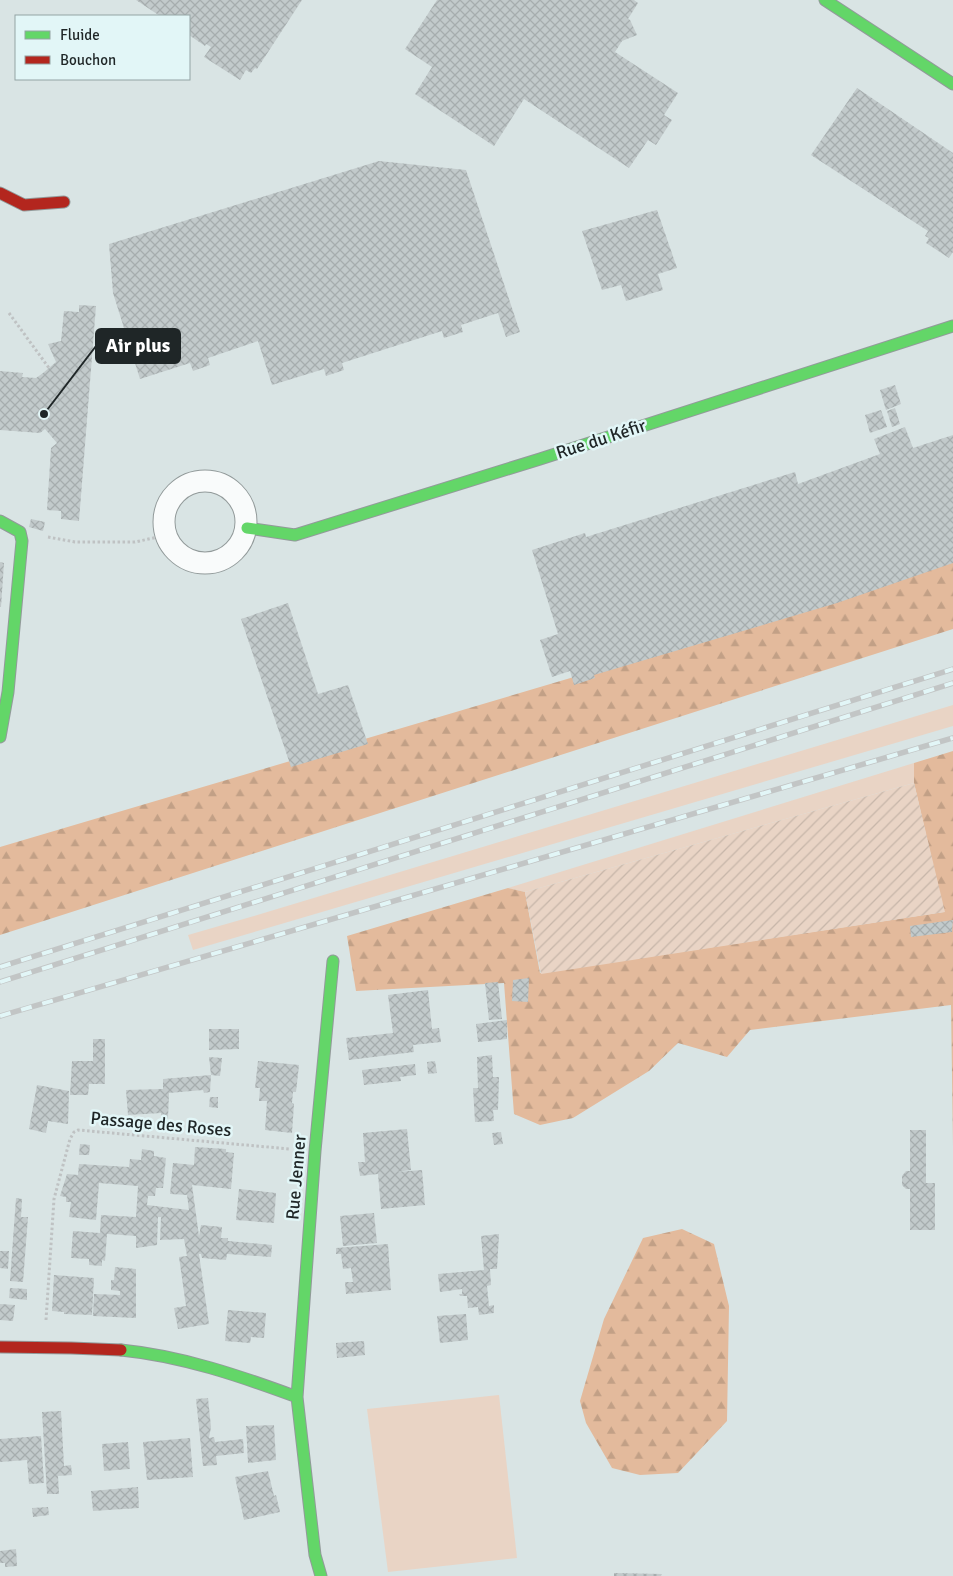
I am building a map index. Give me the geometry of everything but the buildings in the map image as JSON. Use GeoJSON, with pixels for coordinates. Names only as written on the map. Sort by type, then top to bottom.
{"type":"FeatureCollection","features":[{"type":"Feature","properties":{"kind":"street"},"geometry":{"type":"LineString","coordinates":[[825,0],[953,84]]}},
{"type":"Feature","properties":{"kind":"street"},"geometry":{"type":"LineString","coordinates":[[0,193],[24,205],[64,202]]}},
{"type":"Feature","properties":{"kind":"street","name":"Rue du Kéfir"},"geometry":{"type":"LineString","coordinates":[[247,528],[295,535],[540,459],[953,326]]}},
{"type":"Feature","properties":{"kind":"street"},"geometry":{"type":"LineString","coordinates":[[212,480],[224,484],[235,492],[242,502],[247,515],[247,528],[243,540],[235,551],[225,559],[212,563],[199,563],[187,559],[176,552],[168,541],[167,535],[164,529],[164,516],[168,503],[176,492],[186,485],[199,481],[212,480]]}},
{"type":"Feature","properties":{"kind":"street"},"geometry":{"type":"LineString","coordinates":[[0,521],[20,532],[22,541],[13,650],[0,737]]}},
{"type":"Feature","properties":{"kind":"street","name":"Rue Jenner"},"geometry":{"type":"LineString","coordinates":[[321,1576],[315,1555],[297,1397],[315,1151],[333,960]]}},
{"type":"Feature","properties":{"kind":"street"},"geometry":{"type":"LineString","coordinates":[[0,1347],[96,1349],[142,1353],[196,1364],[297,1397]]}},
{"type":"Feature","properties":{"kind":"path"},"geometry":{"type":"LineString","coordinates":[[9,313],[49,368]]}},
{"type":"Feature","properties":{"kind":"path"},"geometry":{"type":"LineString","coordinates":[[20,532],[75,542],[135,542],[167,535]]}},
{"type":"Feature","properties":{"kind":"path","name":"Passage des Roses"},"geometry":{"type":"LineString","coordinates":[[44,1348],[54,1199],[70,1139],[74,1132],[78,1130],[315,1151]]}},
{"type":"Feature","properties":{"kind":"shaded area"},"geometry":{"type":"Polygon","coordinates":[[[953,705],[953,726],[193,950],[188,935],[254,916],[953,705]]]}},
{"type":"Feature","properties":{"kind":"shaded area"},"geometry":{"type":"Polygon","coordinates":[[[914,763],[914,783],[525,892],[508,888],[914,763]]]}},
{"type":"Feature","properties":{"kind":"shaded area"},"geometry":{"type":"Polygon","coordinates":[[[914,783],[945,912],[541,974],[525,892],[914,783]]]}},
{"type":"Feature","properties":{"kind":"shaded area"},"geometry":{"type":"Polygon","coordinates":[[[499,1395],[517,1558],[388,1572],[367,1409],[499,1395]]]}},
{"type":"Feature","properties":{"kind":"green space"},"geometry":{"type":"Polygon","coordinates":[[[953,559],[953,629],[0,935],[0,847],[854,594],[953,559]]]}},
{"type":"Feature","properties":{"kind":"green space"},"geometry":{"type":"Polygon","coordinates":[[[953,751],[953,1146],[951,1005],[750,1030],[727,1057],[678,1043],[649,1071],[573,1118],[540,1125],[514,1114],[504,983],[356,991],[347,936],[508,888],[525,892],[540,973],[944,912],[914,783],[914,763],[953,751]]]}},
{"type":"Feature","properties":{"kind":"green space"},"geometry":{"type":"Polygon","coordinates":[[[682,1229],[714,1244],[729,1306],[727,1421],[678,1473],[640,1475],[612,1468],[586,1423],[580,1401],[604,1319],[643,1238],[682,1229]]]}},
{"type":"Feature","properties":{"kind":"railway"},"geometry":{"type":"LineString","coordinates":[[0,967],[953,669]]}},
{"type":"Feature","properties":{"kind":"railway"},"geometry":{"type":"LineString","coordinates":[[0,982],[953,683]]}},
{"type":"Feature","properties":{"kind":"railway"},"geometry":{"type":"LineString","coordinates":[[0,1016],[953,738]]}},
{"type":"Feature","properties":{"kind":"traffic: fast"},"geometry":{"type":"LineString","coordinates":[[825,0],[953,84]]}},
{"type":"Feature","properties":{"kind":"traffic: fast"},"geometry":{"type":"LineString","coordinates":[[247,528],[295,535],[540,459],[953,326]]}},
{"type":"Feature","properties":{"kind":"traffic: fast"},"geometry":{"type":"LineString","coordinates":[[0,521],[20,532],[22,541],[8,692],[0,737]]}},
{"type":"Feature","properties":{"kind":"traffic: fast"},"geometry":{"type":"LineString","coordinates":[[297,1397],[315,1151],[333,961]]}},
{"type":"Feature","properties":{"kind":"traffic: fast"},"geometry":{"type":"LineString","coordinates":[[121,1350],[188,1362],[232,1374],[297,1397],[315,1555],[321,1576]]}},
{"type":"Feature","properties":{"kind":"traffic: jam"},"geometry":{"type":"LineString","coordinates":[[0,193],[24,205],[64,202]]}},
{"type":"Feature","properties":{"kind":"traffic: jam"},"geometry":{"type":"LineString","coordinates":[[0,1347],[121,1350]]}},
{"type":"Feature","properties":{"kind":"place","name":"Air plus"},"geometry":{"type":"Point","coordinates":[44,414]}}]}
